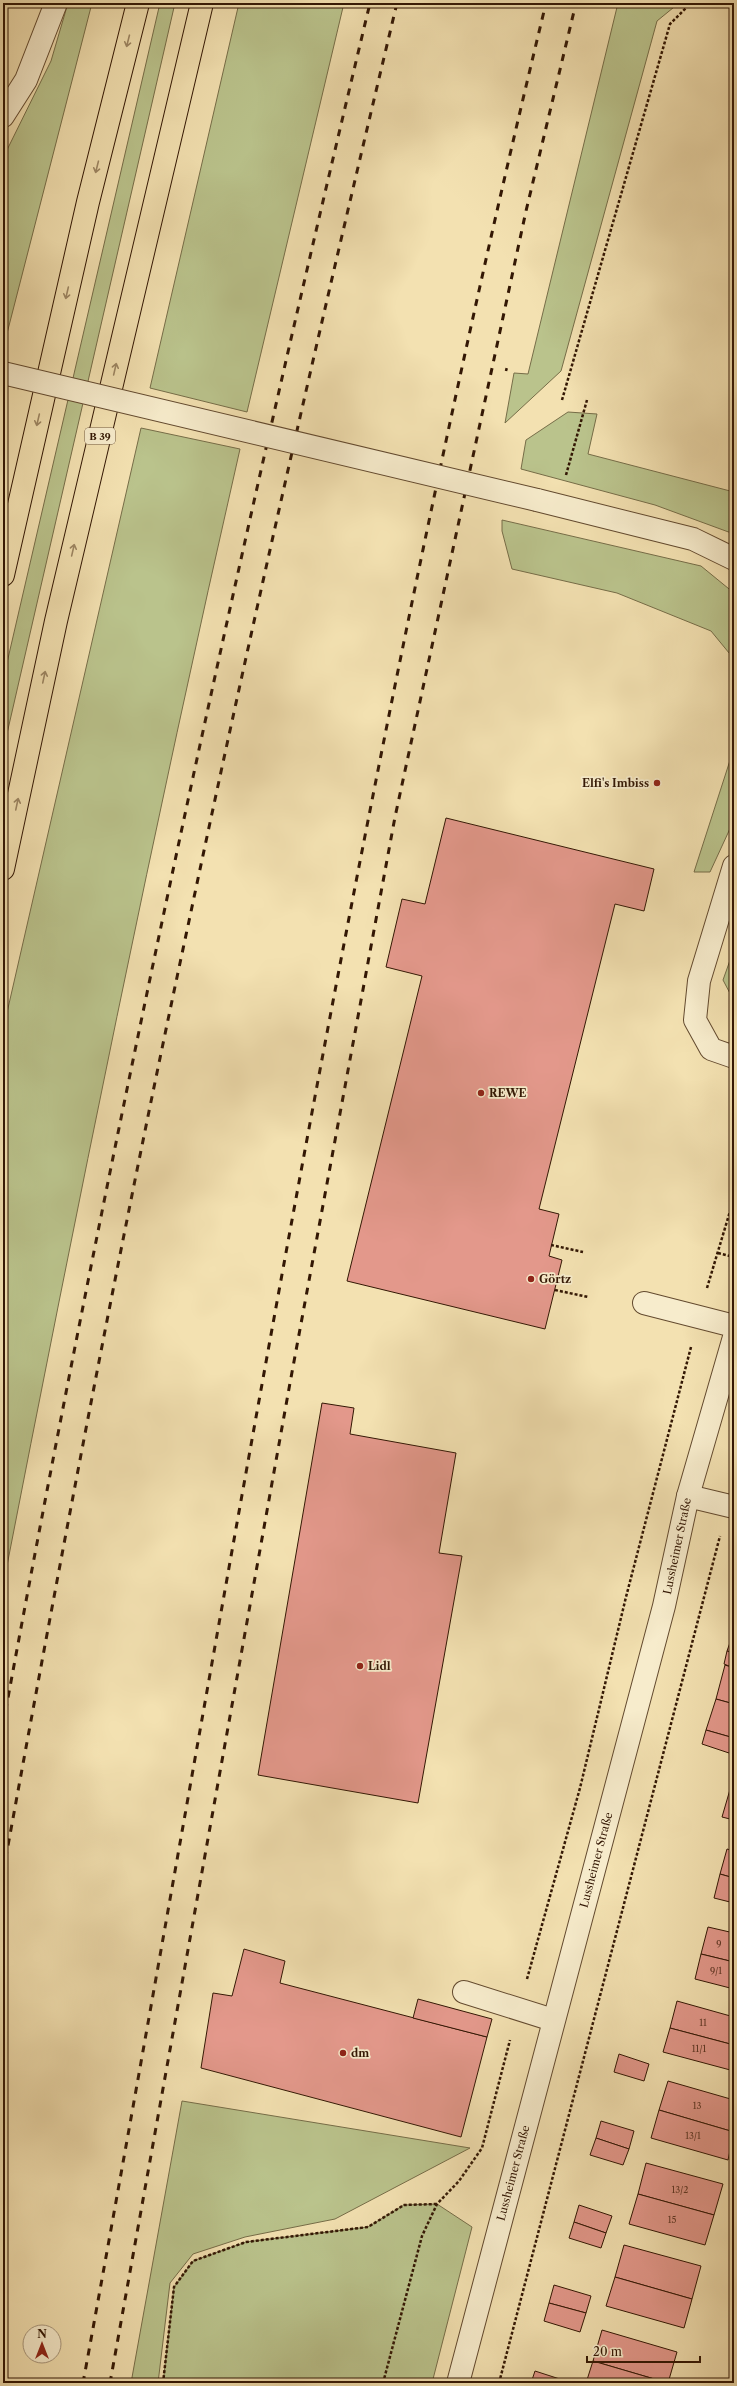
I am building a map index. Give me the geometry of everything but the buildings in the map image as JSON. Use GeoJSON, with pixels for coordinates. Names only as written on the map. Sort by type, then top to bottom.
{"type":"FeatureCollection","features":[{"type":"Feature","properties":{"kind":"highway"},"geometry":{"type":"LineString","coordinates":[[3,575],[88,202],[138,3]]}},
{"type":"Feature","properties":{"kind":"highway","name":"B 39"},"geometry":{"type":"LineString","coordinates":[[3,869],[56,620],[202,3]]}},
{"type":"Feature","properties":{"kind":"street"},"geometry":{"type":"LineString","coordinates":[[3,116],[26,80],[56,3]]}},
{"type":"Feature","properties":{"kind":"street"},"geometry":{"type":"LineString","coordinates":[[3,373],[537,500],[693,539],[734,559]]}},
{"type":"Feature","properties":{"kind":"street"},"geometry":{"type":"LineString","coordinates":[[734,866],[699,982],[695,1020],[711,1049],[734,1057]]}},
{"type":"Feature","properties":{"kind":"street"},"geometry":{"type":"LineString","coordinates":[[644,1304],[734,1326]]}},
{"type":"Feature","properties":{"kind":"street","name":"Lussheimer Straße"},"geometry":{"type":"LineString","coordinates":[[458,2383],[664,1606],[688,1496],[734,1337]]}},
{"type":"Feature","properties":{"kind":"street"},"geometry":{"type":"LineString","coordinates":[[688,1496],[731,1506]]}},
{"type":"Feature","properties":{"kind":"street"},"geometry":{"type":"LineString","coordinates":[[464,1992],[554,2020]]}},
{"type":"Feature","properties":{"kind":"path"},"geometry":{"type":"LineString","coordinates":[[562,400],[670,24],[691,3]]}},
{"type":"Feature","properties":{"kind":"path"},"geometry":{"type":"LineString","coordinates":[[506,371],[507,367]]}},
{"type":"Feature","properties":{"kind":"path"},"geometry":{"type":"LineString","coordinates":[[564,481],[587,400]]}},
{"type":"Feature","properties":{"kind":"path"},"geometry":{"type":"LineString","coordinates":[[383,2383],[422,2236],[437,2204],[459,2181],[482,2148],[518,2010],[580,1788],[628,1590],[699,1317],[734,1198]]}},
{"type":"Feature","properties":{"kind":"path"},"geometry":{"type":"LineString","coordinates":[[551,1245],[583,1252]]}},
{"type":"Feature","properties":{"kind":"path"},"geometry":{"type":"LineString","coordinates":[[718,1253],[734,1257]]}},
{"type":"Feature","properties":{"kind":"path"},"geometry":{"type":"LineString","coordinates":[[555,1290],[588,1297]]}},
{"type":"Feature","properties":{"kind":"path"},"geometry":{"type":"LineString","coordinates":[[499,2383],[731,1506]]}},
{"type":"Feature","properties":{"kind":"path"},"geometry":{"type":"LineString","coordinates":[[163,2383],[174,2287],[193,2261],[246,2242],[368,2227],[404,2205],[437,2204]]}},
{"type":"Feature","properties":{"kind":"green space"},"geometry":{"type":"Polygon","coordinates":[[[68,3],[92,3],[3,349],[3,158],[51,61],[68,3]]]}},
{"type":"Feature","properties":{"kind":"green space"},"geometry":{"type":"Polygon","coordinates":[[[160,3],[175,3],[3,751],[3,680],[160,3]]]}},
{"type":"Feature","properties":{"kind":"green space"},"geometry":{"type":"Polygon","coordinates":[[[239,3],[344,3],[247,412],[150,388],[239,3]]]}},
{"type":"Feature","properties":{"kind":"green space"},"geometry":{"type":"Polygon","coordinates":[[[618,3],[679,3],[657,21],[561,371],[505,423],[514,373],[528,374],[618,3]]]}},
{"type":"Feature","properties":{"kind":"green space"},"geometry":{"type":"Polygon","coordinates":[[[568,412],[597,414],[588,454],[734,492],[734,534],[655,505],[521,469],[526,440],[568,412]]]}},
{"type":"Feature","properties":{"kind":"green space"},"geometry":{"type":"Polygon","coordinates":[[[141,428],[240,449],[177,732],[117,1016],[3,1586],[3,1030],[141,428]]]}},
{"type":"Feature","properties":{"kind":"green space"},"geometry":{"type":"Polygon","coordinates":[[[502,520],[701,566],[734,593],[734,659],[711,631],[617,593],[512,569],[502,531],[502,520]]]}},
{"type":"Feature","properties":{"kind":"green space"},"geometry":{"type":"Polygon","coordinates":[[[734,748],[734,820],[710,872],[694,872],[734,748]]]}},
{"type":"Feature","properties":{"kind":"green space"},"geometry":{"type":"Polygon","coordinates":[[[734,949],[734,1001],[723,980],[734,949]]]}},
{"type":"Feature","properties":{"kind":"green space"},"geometry":{"type":"Polygon","coordinates":[[[734,1417],[734,1458],[730,1448],[730,1433],[734,1417]]]}},
{"type":"Feature","properties":{"kind":"green space"},"geometry":{"type":"Polygon","coordinates":[[[182,2101],[470,2148],[335,2219],[245,2237],[193,2254],[170,2283],[158,2383],[131,2383],[182,2101]]]}},
{"type":"Feature","properties":{"kind":"green space"},"geometry":{"type":"Polygon","coordinates":[[[437,2204],[472,2227],[432,2383],[163,2383],[174,2287],[193,2261],[246,2242],[368,2227],[404,2205],[437,2204]]]}},
{"type":"Feature","properties":{"kind":"railway"},"geometry":{"type":"LineString","coordinates":[[3,1725],[86,1292],[175,861],[270,432],[370,3]]}},
{"type":"Feature","properties":{"kind":"railway"},"geometry":{"type":"LineString","coordinates":[[3,1873],[92,1396],[139,1158],[264,576],[397,3]]}},
{"type":"Feature","properties":{"kind":"railway"},"geometry":{"type":"LineString","coordinates":[[83,2383],[243,1488],[354,892],[414,595],[477,298],[546,3]]}},
{"type":"Feature","properties":{"kind":"railway"},"geometry":{"type":"LineString","coordinates":[[110,2383],[290,1383],[395,817],[526,211],[576,3]]}},
{"type":"Feature","properties":{"kind":"place","name":"Elfi's Imbiss"},"geometry":{"type":"Point","coordinates":[657,783]}},
{"type":"Feature","properties":{"kind":"place","name":"REWE"},"geometry":{"type":"Point","coordinates":[481,1093]}},
{"type":"Feature","properties":{"kind":"place","name":"Görtz"},"geometry":{"type":"Point","coordinates":[531,1279]}},
{"type":"Feature","properties":{"kind":"place","name":"Lidl"},"geometry":{"type":"Point","coordinates":[360,1666]}},
{"type":"Feature","properties":{"kind":"place","name":"dm"},"geometry":{"type":"Point","coordinates":[343,2053]}}]}
